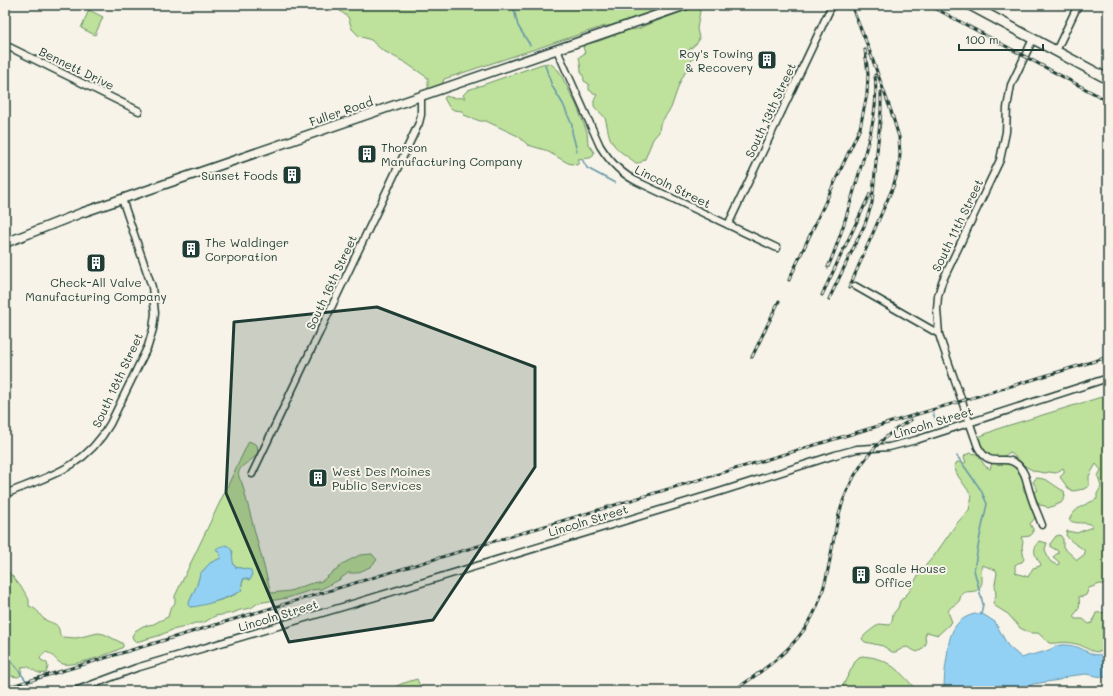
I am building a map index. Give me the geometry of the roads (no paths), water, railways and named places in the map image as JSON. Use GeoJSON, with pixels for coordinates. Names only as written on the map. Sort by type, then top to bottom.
{"type":"FeatureCollection","features":[{"type":"Feature","properties":{"kind":"main road"},"geometry":{"type":"LineString","coordinates":[[972,5],[1108,79]]}},
{"type":"Feature","properties":{"kind":"street","name":"Fuller Road"},"geometry":{"type":"LineString","coordinates":[[5,243],[81,213],[686,5]]}},
{"type":"Feature","properties":{"kind":"street","name":"South 13th Street"},"geometry":{"type":"LineString","coordinates":[[728,225],[832,5]]}},
{"type":"Feature","properties":{"kind":"street"},"geometry":{"type":"LineString","coordinates":[[1056,51],[1078,5]]}},
{"type":"Feature","properties":{"kind":"street","name":"South 11th Street"},"geometry":{"type":"LineString","coordinates":[[1033,39],[1011,85],[1006,132],[1000,160],[942,282],[938,296],[937,310],[939,334],[974,438],[982,455],[993,460],[1007,460],[1019,466],[1028,481],[1029,491],[1042,525]]}},
{"type":"Feature","properties":{"kind":"street","name":"Bennett Drive"},"geometry":{"type":"LineString","coordinates":[[5,45],[139,111]]}},
{"type":"Feature","properties":{"kind":"street","name":"Lincoln Street"},"geometry":{"type":"LineString","coordinates":[[557,50],[600,146],[606,156],[620,171],[638,182],[776,248]]}},
{"type":"Feature","properties":{"kind":"street","name":"South 16th Street"},"geometry":{"type":"LineString","coordinates":[[252,474],[419,123],[421,115],[421,96]]}},
{"type":"Feature","properties":{"kind":"street","name":"South 18th Street"},"geometry":{"type":"LineString","coordinates":[[5,494],[67,468],[83,458],[95,446],[110,424],[148,346],[153,329],[155,303],[152,287],[122,199]]}},
{"type":"Feature","properties":{"kind":"street"},"geometry":{"type":"LineString","coordinates":[[855,286],[939,334]]}},
{"type":"Feature","properties":{"kind":"street","name":"Lincoln Street"},"geometry":{"type":"LineString","coordinates":[[76,691],[136,668],[349,605],[719,492],[835,454],[857,449],[889,447],[901,444],[1108,378]]}},
{"type":"Feature","properties":{"kind":"water"},"geometry":{"type":"Polygon","coordinates":[[[226,545],[231,549],[235,567],[251,570],[251,579],[244,578],[241,591],[208,604],[190,607],[188,605],[200,574],[210,563],[221,558],[216,549],[226,545]]]}},
{"type":"Feature","properties":{"kind":"water"},"geometry":{"type":"Polygon","coordinates":[[[981,613],[995,622],[1008,646],[1022,658],[1063,645],[1078,647],[1097,655],[1108,653],[1108,678],[1086,674],[1069,676],[1059,680],[1033,684],[1024,691],[944,691],[944,678],[949,641],[952,634],[959,622],[972,615],[981,613]]]}},
{"type":"Feature","properties":{"kind":"waterway"},"geometry":{"type":"LineString","coordinates":[[513,5],[518,26],[530,45]]}},
{"type":"Feature","properties":{"kind":"waterway"},"geometry":{"type":"LineString","coordinates":[[545,65],[552,86],[563,104],[572,125],[572,132],[577,151]]}},
{"type":"Feature","properties":{"kind":"waterway"},"geometry":{"type":"LineString","coordinates":[[582,159],[587,168],[615,183]]}},
{"type":"Feature","properties":{"kind":"waterway"},"geometry":{"type":"LineString","coordinates":[[933,413],[938,426]]}},
{"type":"Feature","properties":{"kind":"waterway"},"geometry":{"type":"LineString","coordinates":[[957,456],[981,490],[987,504],[974,570],[983,604],[981,615]]}},
{"type":"Feature","properties":{"kind":"waterway"},"geometry":{"type":"LineString","coordinates":[[5,655],[34,691]]}},
{"type":"Feature","properties":{"kind":"railway"},"geometry":{"type":"LineString","coordinates":[[849,288],[893,187],[899,167],[900,154],[899,137],[891,111],[867,44],[851,5]]}},
{"type":"Feature","properties":{"kind":"railway"},"geometry":{"type":"LineString","coordinates":[[929,5],[1108,101]]}},
{"type":"Feature","properties":{"kind":"railway"},"geometry":{"type":"LineString","coordinates":[[789,280],[860,128],[867,94],[868,74],[865,50]]}},
{"type":"Feature","properties":{"kind":"railway"},"geometry":{"type":"LineString","coordinates":[[828,267],[837,245],[872,127],[876,89],[875,75]]}},
{"type":"Feature","properties":{"kind":"railway"},"geometry":{"type":"LineString","coordinates":[[829,299],[865,224],[872,203],[881,111],[881,92]]}},
{"type":"Feature","properties":{"kind":"railway"},"geometry":{"type":"LineString","coordinates":[[822,295],[870,194]]}},
{"type":"Feature","properties":{"kind":"railway"},"geometry":{"type":"LineString","coordinates":[[752,357],[779,301]]}},
{"type":"Feature","properties":{"kind":"railway"},"geometry":{"type":"LineString","coordinates":[[5,688],[1108,357]]}},
{"type":"Feature","properties":{"kind":"railway"},"geometry":{"type":"LineString","coordinates":[[733,691],[767,667],[787,649],[805,629],[822,594],[841,507],[854,477],[872,450],[884,439],[911,420]]}},
{"type":"Feature","properties":{"kind":"place","name":"Roy's Towing & Recovery"},"geometry":{"type":"Point","coordinates":[767,60]}},
{"type":"Feature","properties":{"kind":"place","name":"Thorson Manufacturing Company"},"geometry":{"type":"Point","coordinates":[367,154]}},
{"type":"Feature","properties":{"kind":"place","name":"Sunset Foods"},"geometry":{"type":"Point","coordinates":[292,175]}},
{"type":"Feature","properties":{"kind":"place","name":"The Waldinger Corporation"},"geometry":{"type":"Point","coordinates":[191,249]}},
{"type":"Feature","properties":{"kind":"place","name":"Check-All Valve Manufacturing Company"},"geometry":{"type":"Point","coordinates":[96,263]}},
{"type":"Feature","properties":{"kind":"place","name":"West Des Moines Public Services"},"geometry":{"type":"Point","coordinates":[318,478]}},
{"type":"Feature","properties":{"kind":"place","name":"Scale House Office"},"geometry":{"type":"Point","coordinates":[861,575]}}]}
